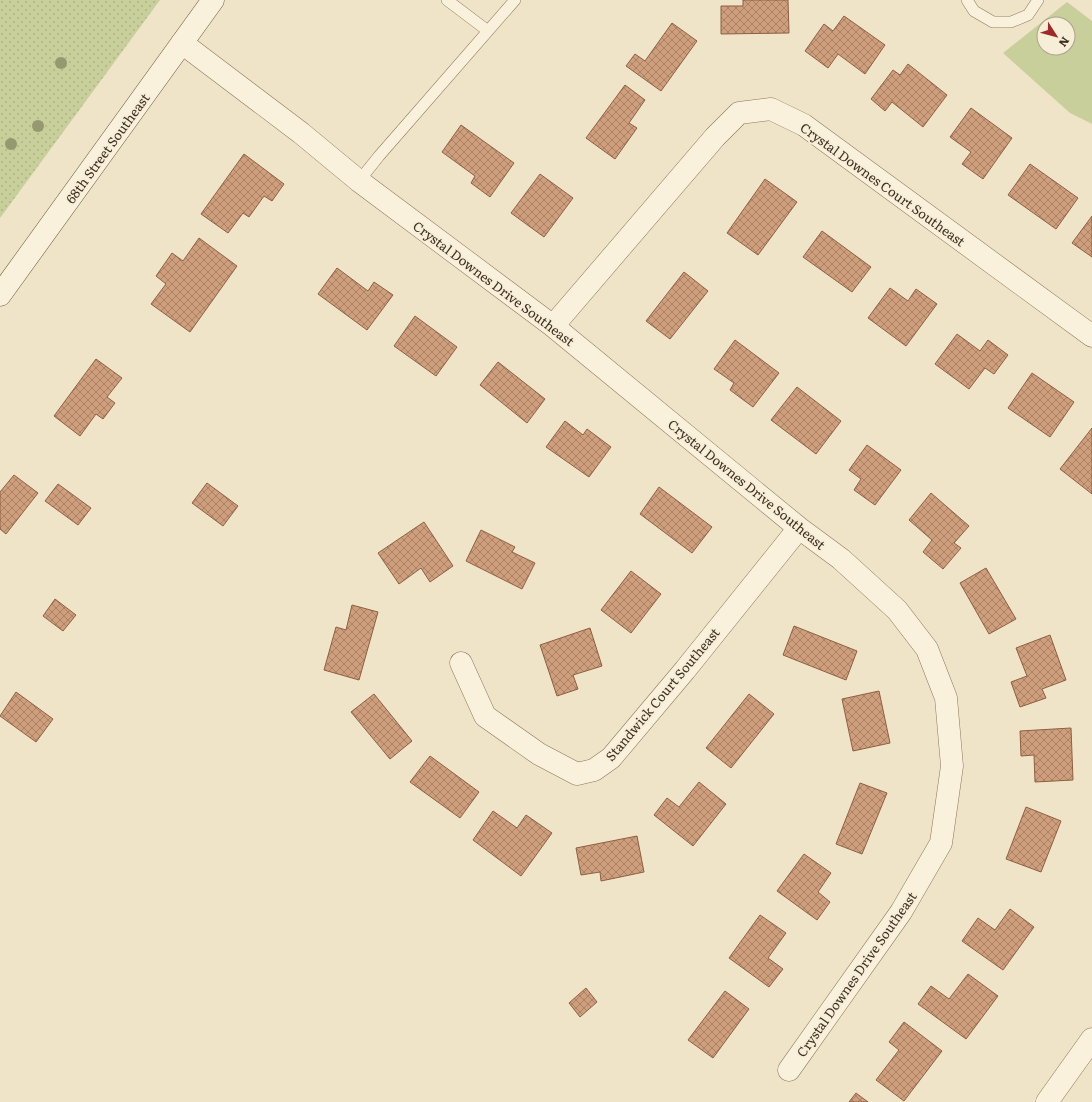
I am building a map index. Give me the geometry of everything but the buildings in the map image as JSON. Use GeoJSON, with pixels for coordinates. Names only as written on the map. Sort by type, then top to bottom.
{"type":"FeatureCollection","features":[{"type":"Feature","properties":{"kind":"street","name":"68th Street Southeast"},"geometry":{"type":"LineString","coordinates":[[0,296],[213,0]]}},
{"type":"Feature","properties":{"kind":"street","name":"Crystal Downes Drive Southeast"},"geometry":{"type":"LineString","coordinates":[[182,43],[301,134],[359,181],[552,326],[799,528],[841,559],[898,610],[927,649],[946,698],[952,766],[941,843],[901,912],[789,1070]]}},
{"type":"Feature","properties":{"kind":"street","name":"Crystal Downes Court Southeast"},"geometry":{"type":"LineString","coordinates":[[552,326],[715,137],[739,113],[771,109],[804,125],[1092,336]]}},
{"type":"Feature","properties":{"kind":"street","name":"Standwick Court Southeast"},"geometry":{"type":"LineString","coordinates":[[461,663],[485,716],[539,754],[577,774],[594,770],[611,758],[685,670],[799,528]]}},
{"type":"Feature","properties":{"kind":"street"},"geometry":{"type":"LineString","coordinates":[[1047,1102],[1092,1039]]}},
{"type":"Feature","properties":{"kind":"lane"},"geometry":{"type":"LineString","coordinates":[[447,0],[488,31]]}},
{"type":"Feature","properties":{"kind":"lane"},"geometry":{"type":"LineString","coordinates":[[359,181],[378,156],[515,0]]}},
{"type":"Feature","properties":{"kind":"lane"},"geometry":{"type":"LineString","coordinates":[[967,0],[974,10],[993,22],[1011,22],[1028,15],[1038,0]]}},
{"type":"Feature","properties":{"kind":"green space"},"geometry":{"type":"Polygon","coordinates":[[[0,0],[160,0],[0,218],[0,0]]]}},
{"type":"Feature","properties":{"kind":"green space"},"geometry":{"type":"Polygon","coordinates":[[[1067,2],[1092,21],[1092,124],[1070,113],[1003,53],[1036,27],[1036,56],[1076,56],[1076,16],[1049,16],[1067,2]]]}}]}
